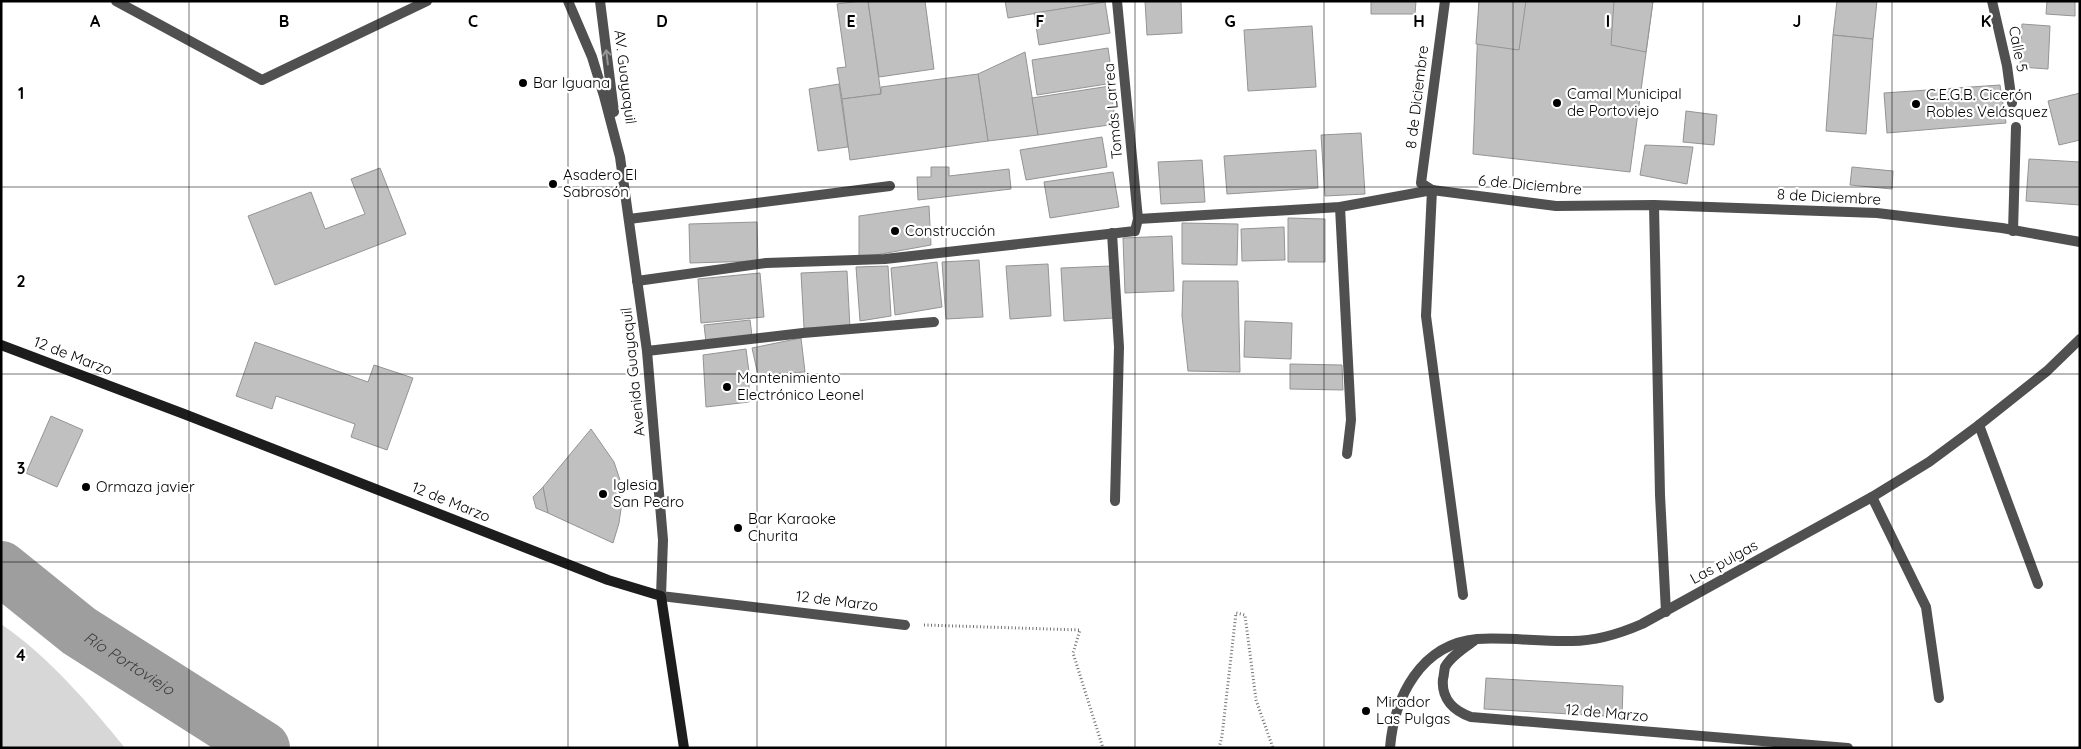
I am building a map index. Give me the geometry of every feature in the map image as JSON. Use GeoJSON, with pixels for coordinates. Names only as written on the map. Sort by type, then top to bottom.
{"type":"FeatureCollection","features":[{"type":"Feature","properties":{"kind":"street"},"geometry":{"type":"LineString","coordinates":[[116,1],[262,80],[427,1]]}},
{"type":"Feature","properties":{"kind":"street","name":"Avenida Guayaquil"},"geometry":{"type":"LineString","coordinates":[[568,1],[594,65],[620,158],[647,351],[664,540],[661,596],[684,748]]}},
{"type":"Feature","properties":{"kind":"street","name":"AV. Guayaquil"},"geometry":{"type":"LineString","coordinates":[[600,1],[620,158]]}},
{"type":"Feature","properties":{"kind":"street","name":"Tomás Larrea"},"geometry":{"type":"LineString","coordinates":[[1118,1],[1138,218]]}},
{"type":"Feature","properties":{"kind":"street","name":"8 de Diciembre"},"geometry":{"type":"LineString","coordinates":[[1432,190],[1421,183],[1445,1]]}},
{"type":"Feature","properties":{"kind":"street","name":"Calle 5"},"geometry":{"type":"LineString","coordinates":[[1992,1],[2007,66],[2012,103]]}},
{"type":"Feature","properties":{"kind":"street"},"geometry":{"type":"LineString","coordinates":[[2016,126],[2013,230],[2080,242]]}},
{"type":"Feature","properties":{"kind":"street"},"geometry":{"type":"LineString","coordinates":[[629,219],[890,186]]}},
{"type":"Feature","properties":{"kind":"street"},"geometry":{"type":"LineString","coordinates":[[1432,190],[1426,316],[1463,595]]}},
{"type":"Feature","properties":{"kind":"street","name":"6 de Diciembre"},"geometry":{"type":"LineString","coordinates":[[1138,218],[1340,206],[1432,190],[1556,206],[1654,205]]}},
{"type":"Feature","properties":{"kind":"street"},"geometry":{"type":"LineString","coordinates":[[1654,205],[1660,495],[1666,612]]}},
{"type":"Feature","properties":{"kind":"street","name":"8 de Diciembre"},"geometry":{"type":"LineString","coordinates":[[1654,205],[1877,213],[2013,230]]}},
{"type":"Feature","properties":{"kind":"street"},"geometry":{"type":"LineString","coordinates":[[1340,206],[1351,420],[1347,454]]}},
{"type":"Feature","properties":{"kind":"street"},"geometry":{"type":"LineString","coordinates":[[637,281],[766,263],[885,259],[1135,231],[1138,218]]}},
{"type":"Feature","properties":{"kind":"street"},"geometry":{"type":"LineString","coordinates":[[1112,233],[1119,347],[1115,501]]}},
{"type":"Feature","properties":{"kind":"street"},"geometry":{"type":"LineString","coordinates":[[647,351],[803,333],[934,322]]}},
{"type":"Feature","properties":{"kind":"street","name":"Las pulgas"},"geometry":{"type":"LineString","coordinates":[[1390,748],[1397,709],[1407,685],[1421,666],[1437,652],[1456,643],[1477,639],[1573,641],[1596,639],[1619,634],[1666,612],[1872,497],[1929,462],[2047,371],[2080,339]]}},
{"type":"Feature","properties":{"kind":"street","name":"12 de Marzo"},"geometry":{"type":"LineString","coordinates":[[1,345],[184,414],[608,580],[661,596],[905,625]]}},
{"type":"Feature","properties":{"kind":"street"},"geometry":{"type":"LineString","coordinates":[[1979,425],[2038,584]]}},
{"type":"Feature","properties":{"kind":"street"},"geometry":{"type":"LineString","coordinates":[[1872,497],[1926,606],[1939,698]]}},
{"type":"Feature","properties":{"kind":"street","name":"12 de Marzo"},"geometry":{"type":"LineString","coordinates":[[1477,639],[1455,654],[1445,668],[1442,687],[1449,703],[1459,712],[1471,717],[1848,748]]}},
{"type":"Feature","properties":{"kind":"path"},"geometry":{"type":"LineString","coordinates":[[1219,748],[1236,613],[1245,615],[1256,700],[1273,748]]}},
{"type":"Feature","properties":{"kind":"path"},"geometry":{"type":"LineString","coordinates":[[905,625],[1080,630],[1073,654],[1103,748]]}},
{"type":"Feature","properties":{"kind":"shaded area"},"geometry":{"type":"Polygon","coordinates":[[[1,624],[35,651],[67,681],[125,748],[1,748],[1,624]]]}},
{"type":"Feature","properties":{"kind":"building"},"geometry":{"type":"Polygon","coordinates":[[[868,1],[881,94],[842,99],[837,68],[846,67],[837,4],[868,1]]]}},
{"type":"Feature","properties":{"kind":"building"},"geometry":{"type":"Polygon","coordinates":[[[868,1],[925,1],[934,69],[879,77],[868,1]]]}},
{"type":"Feature","properties":{"kind":"building"},"geometry":{"type":"Polygon","coordinates":[[[1005,1],[1108,1],[1008,18],[1005,1]]]}},
{"type":"Feature","properties":{"kind":"building"},"geometry":{"type":"Polygon","coordinates":[[[1145,1],[1181,1],[1182,33],[1147,35],[1145,1]]]}},
{"type":"Feature","properties":{"kind":"building"},"geometry":{"type":"Polygon","coordinates":[[[1371,1],[1416,1],[1415,14],[1371,14],[1371,1]]]}},
{"type":"Feature","properties":{"kind":"building","name":"Camal Municipal de Portoviejo"},"geometry":{"type":"Polygon","coordinates":[[[1479,1],[1653,1],[1630,172],[1473,154],[1479,1]]]}},
{"type":"Feature","properties":{"kind":"building"},"geometry":{"type":"Polygon","coordinates":[[[1479,1],[1526,1],[1519,50],[1476,44],[1479,1]]]}},
{"type":"Feature","properties":{"kind":"building"},"geometry":{"type":"Polygon","coordinates":[[[1614,1],[1653,1],[1646,52],[1611,45],[1614,1]]]}},
{"type":"Feature","properties":{"kind":"building"},"geometry":{"type":"Polygon","coordinates":[[[1837,1],[1877,1],[1873,39],[1833,35],[1837,1]]]}},
{"type":"Feature","properties":{"kind":"building"},"geometry":{"type":"Polygon","coordinates":[[[2047,1],[2075,1],[2075,16],[2046,14],[2047,1]]]}},
{"type":"Feature","properties":{"kind":"building"},"geometry":{"type":"Polygon","coordinates":[[[1105,2],[1110,33],[1039,45],[1034,13],[1105,2]]]}},
{"type":"Feature","properties":{"kind":"building"},"geometry":{"type":"Polygon","coordinates":[[[2022,24],[2050,26],[2048,69],[2020,67],[2022,24]]]}},
{"type":"Feature","properties":{"kind":"building"},"geometry":{"type":"Polygon","coordinates":[[[1312,26],[1316,87],[1248,91],[1244,30],[1312,26]]]}},
{"type":"Feature","properties":{"kind":"building"},"geometry":{"type":"Polygon","coordinates":[[[1833,35],[1873,39],[1866,134],[1826,131],[1833,35]]]}},
{"type":"Feature","properties":{"kind":"building"},"geometry":{"type":"Polygon","coordinates":[[[1108,48],[1113,83],[1037,95],[1032,60],[1108,48]]]}},
{"type":"Feature","properties":{"kind":"building"},"geometry":{"type":"Polygon","coordinates":[[[1025,52],[1038,135],[988,141],[978,74],[1025,52]]]}},
{"type":"Feature","properties":{"kind":"building"},"geometry":{"type":"Polygon","coordinates":[[[978,74],[988,141],[850,160],[842,99],[881,94],[881,87],[978,74]]]}},
{"type":"Feature","properties":{"kind":"building"},"geometry":{"type":"Polygon","coordinates":[[[839,84],[848,147],[818,151],[809,89],[839,84]]]}},
{"type":"Feature","properties":{"kind":"building"},"geometry":{"type":"Polygon","coordinates":[[[2000,85],[2006,123],[1887,133],[1884,93],[2000,85]]]}},
{"type":"Feature","properties":{"kind":"building"},"geometry":{"type":"Polygon","coordinates":[[[1110,86],[1116,124],[1038,135],[1032,98],[1110,86]]]}},
{"type":"Feature","properties":{"kind":"building"},"geometry":{"type":"Polygon","coordinates":[[[2080,93],[2080,140],[2059,145],[2048,101],[2080,93]]]}},
{"type":"Feature","properties":{"kind":"building"},"geometry":{"type":"Polygon","coordinates":[[[1686,111],[1717,115],[1714,145],[1683,142],[1686,111]]]}},
{"type":"Feature","properties":{"kind":"building"},"geometry":{"type":"Polygon","coordinates":[[[1361,133],[1365,194],[1325,196],[1321,135],[1361,133]]]}},
{"type":"Feature","properties":{"kind":"building"},"geometry":{"type":"Polygon","coordinates":[[[1102,137],[1107,167],[1026,180],[1020,150],[1102,137]]]}},
{"type":"Feature","properties":{"kind":"building"},"geometry":{"type":"Polygon","coordinates":[[[1645,145],[1693,147],[1687,184],[1640,175],[1645,145]]]}},
{"type":"Feature","properties":{"kind":"building"},"geometry":{"type":"Polygon","coordinates":[[[1316,150],[1318,188],[1227,194],[1224,156],[1316,150]]]}},
{"type":"Feature","properties":{"kind":"building"},"geometry":{"type":"Polygon","coordinates":[[[2029,159],[2080,162],[2080,205],[2026,201],[2029,159]]]}},
{"type":"Feature","properties":{"kind":"building"},"geometry":{"type":"Polygon","coordinates":[[[1202,160],[1205,202],[1161,204],[1158,162],[1202,160]]]}},
{"type":"Feature","properties":{"kind":"building"},"geometry":{"type":"Polygon","coordinates":[[[931,167],[949,167],[949,176],[1009,169],[1011,189],[918,200],[917,177],[931,177],[931,167]]]}},
{"type":"Feature","properties":{"kind":"building"},"geometry":{"type":"Polygon","coordinates":[[[1852,167],[1893,171],[1892,189],[1850,185],[1852,167]]]}},
{"type":"Feature","properties":{"kind":"building"},"geometry":{"type":"Polygon","coordinates":[[[380,168],[406,234],[275,285],[248,216],[311,192],[325,229],[365,214],[351,179],[380,168]]]}},
{"type":"Feature","properties":{"kind":"building"},"geometry":{"type":"Polygon","coordinates":[[[1113,172],[1119,207],[1050,218],[1044,182],[1113,172]]]}},
{"type":"Feature","properties":{"kind":"building","name":"Construcción"},"geometry":{"type":"Polygon","coordinates":[[[929,206],[931,245],[859,258],[859,216],[929,206]]]}},
{"type":"Feature","properties":{"kind":"building"},"geometry":{"type":"Polygon","coordinates":[[[1288,218],[1325,219],[1325,262],[1288,262],[1288,218]]]}},
{"type":"Feature","properties":{"kind":"building"},"geometry":{"type":"Polygon","coordinates":[[[757,222],[758,261],[690,263],[689,224],[757,222]]]}},
{"type":"Feature","properties":{"kind":"building"},"geometry":{"type":"Polygon","coordinates":[[[1182,223],[1238,224],[1237,265],[1182,264],[1182,223]]]}},
{"type":"Feature","properties":{"kind":"building"},"geometry":{"type":"Polygon","coordinates":[[[1284,227],[1285,260],[1242,261],[1241,229],[1284,227]]]}},
{"type":"Feature","properties":{"kind":"building"},"geometry":{"type":"Polygon","coordinates":[[[1172,236],[1174,291],[1125,293],[1123,238],[1172,236]]]}},
{"type":"Feature","properties":{"kind":"building"},"geometry":{"type":"Polygon","coordinates":[[[979,260],[983,317],[946,319],[942,262],[979,260]]]}},
{"type":"Feature","properties":{"kind":"building"},"geometry":{"type":"Polygon","coordinates":[[[937,262],[942,307],[895,315],[891,268],[937,262]]]}},
{"type":"Feature","properties":{"kind":"building"},"geometry":{"type":"Polygon","coordinates":[[[1048,264],[1051,316],[1010,319],[1006,266],[1048,264]]]}},
{"type":"Feature","properties":{"kind":"building"},"geometry":{"type":"Polygon","coordinates":[[[888,266],[891,316],[860,321],[856,267],[888,266]]]}},
{"type":"Feature","properties":{"kind":"building"},"geometry":{"type":"Polygon","coordinates":[[[1110,266],[1114,318],[1064,321],[1061,268],[1110,266]]]}},
{"type":"Feature","properties":{"kind":"building"},"geometry":{"type":"Polygon","coordinates":[[[847,271],[850,328],[804,328],[801,273],[847,271]]]}},
{"type":"Feature","properties":{"kind":"building"},"geometry":{"type":"Polygon","coordinates":[[[760,273],[764,317],[701,323],[698,279],[760,273]]]}},
{"type":"Feature","properties":{"kind":"building"},"geometry":{"type":"Polygon","coordinates":[[[1183,281],[1238,281],[1240,372],[1188,371],[1182,316],[1183,281]]]}},
{"type":"Feature","properties":{"kind":"building"},"geometry":{"type":"Polygon","coordinates":[[[750,320],[752,336],[706,342],[704,325],[750,320]]]}},
{"type":"Feature","properties":{"kind":"building"},"geometry":{"type":"Polygon","coordinates":[[[1245,321],[1292,323],[1291,359],[1244,357],[1245,321]]]}},
{"type":"Feature","properties":{"kind":"building"},"geometry":{"type":"Polygon","coordinates":[[[801,338],[805,372],[758,375],[752,348],[801,338]]]}},
{"type":"Feature","properties":{"kind":"building"},"geometry":{"type":"Polygon","coordinates":[[[255,342],[368,382],[374,365],[413,378],[387,450],[351,437],[355,424],[276,396],[272,409],[236,396],[255,342]]]}},
{"type":"Feature","properties":{"kind":"building","name":"Mantenimiento Electrónico Leonel"},"geometry":{"type":"Polygon","coordinates":[[[746,349],[749,372],[749,402],[706,407],[703,355],[746,349]]]}},
{"type":"Feature","properties":{"kind":"building"},"geometry":{"type":"Polygon","coordinates":[[[1290,364],[1342,365],[1343,390],[1290,389],[1290,364]]]}},
{"type":"Feature","properties":{"kind":"building"},"geometry":{"type":"Polygon","coordinates":[[[51,416],[83,430],[57,487],[26,473],[51,416]]]}},
{"type":"Feature","properties":{"kind":"building"},"geometry":{"type":"Polygon","coordinates":[[[591,429],[614,462],[621,483],[622,502],[619,523],[613,543],[548,513],[543,487],[591,429]]]}},
{"type":"Feature","properties":{"kind":"building"},"geometry":{"type":"Polygon","coordinates":[[[543,487],[548,513],[536,508],[533,497],[543,487]]]}},
{"type":"Feature","properties":{"kind":"building"},"geometry":{"type":"Polygon","coordinates":[[[1486,678],[1623,686],[1622,717],[1484,709],[1486,678]]]}},
{"type":"Feature","properties":{"kind":"waterway","name":"Río Portoviejo"},"geometry":{"type":"LineString","coordinates":[[1,568],[79,631],[263,748]]}},
{"type":"Feature","properties":{"kind":"place","name":"Bar Iguana"},"geometry":{"type":"Point","coordinates":[523,83]}},
{"type":"Feature","properties":{"kind":"place","name":"Camal Municipal de Portoviejo"},"geometry":{"type":"Point","coordinates":[1557,103]}},
{"type":"Feature","properties":{"kind":"place","name":"C.E.G.B. Cicerón Robles Velásquez"},"geometry":{"type":"Point","coordinates":[1916,104]}},
{"type":"Feature","properties":{"kind":"place","name":"Asadero El Sabrosón"},"geometry":{"type":"Point","coordinates":[553,184]}},
{"type":"Feature","properties":{"kind":"place","name":"Construcción"},"geometry":{"type":"Point","coordinates":[895,231]}},
{"type":"Feature","properties":{"kind":"place","name":"Mantenimiento Electrónico Leonel"},"geometry":{"type":"Point","coordinates":[727,387]}},
{"type":"Feature","properties":{"kind":"place","name":"Ormaza javier"},"geometry":{"type":"Point","coordinates":[86,487]}},
{"type":"Feature","properties":{"kind":"place","name":"Iglesia San Pedro"},"geometry":{"type":"Point","coordinates":[603,494]}},
{"type":"Feature","properties":{"kind":"place","name":"Bar Karaoke Churita"},"geometry":{"type":"Point","coordinates":[738,528]}},
{"type":"Feature","properties":{"kind":"place","name":"Mirador Las Pulgas"},"geometry":{"type":"Point","coordinates":[1366,711]}}]}
